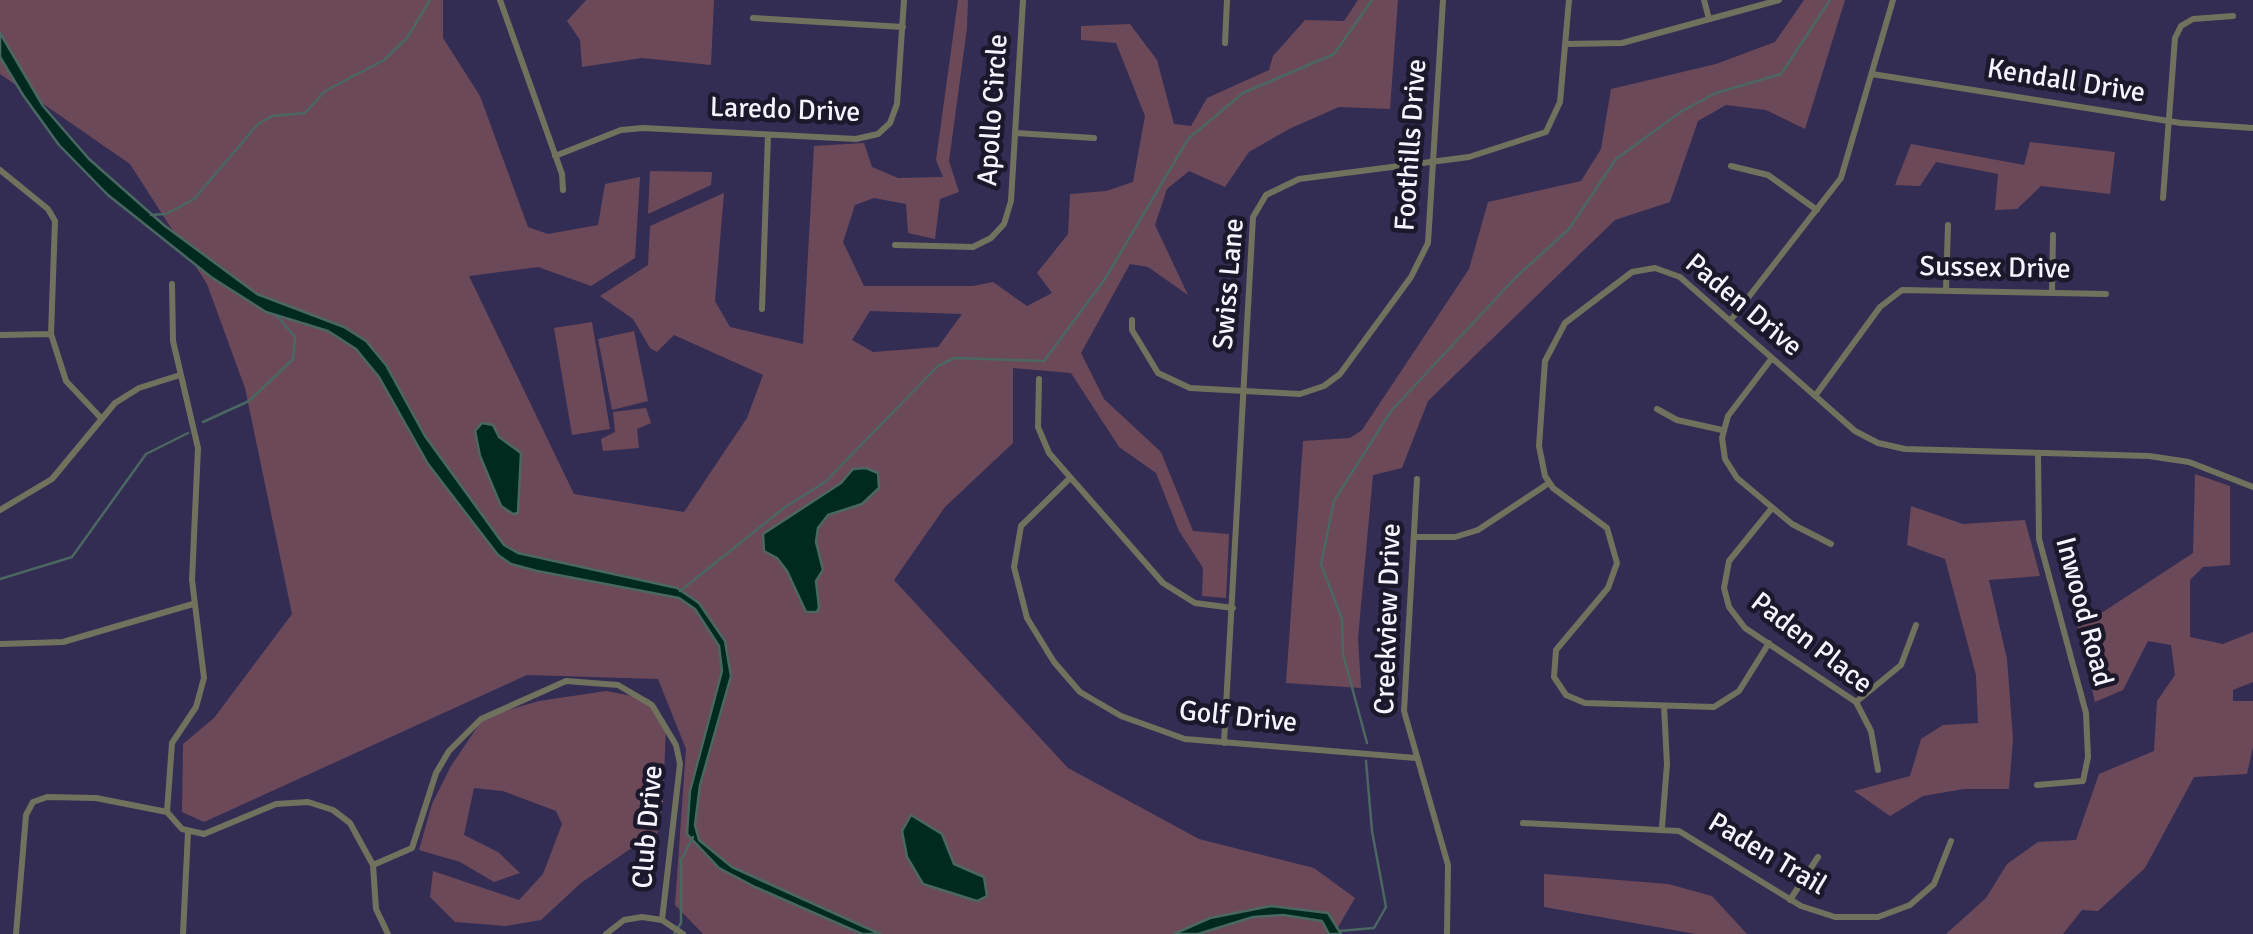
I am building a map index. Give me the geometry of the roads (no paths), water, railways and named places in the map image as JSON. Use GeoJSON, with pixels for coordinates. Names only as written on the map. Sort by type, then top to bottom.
{"type":"FeatureCollection","features":[{"type":"Feature","properties":{"kind":"street"},"geometry":{"type":"LineString","coordinates":[[500,0],[555,156],[563,190]]}},
{"type":"Feature","properties":{"kind":"street","name":"Laredo Drive"},"geometry":{"type":"LineString","coordinates":[[555,156],[628,129],[856,140],[884,130],[897,104],[904,0]]}},
{"type":"Feature","properties":{"kind":"street","name":"Apollo Circle"},"geometry":{"type":"LineString","coordinates":[[895,245],[973,247],[999,231],[1009,215],[1024,0]]}},
{"type":"Feature","properties":{"kind":"street"},"geometry":{"type":"LineString","coordinates":[[1225,43],[1226,0]]}},
{"type":"Feature","properties":{"kind":"street","name":"Foothills Drive"},"geometry":{"type":"LineString","coordinates":[[1132,320],[1147,358],[1166,379],[1190,388],[1307,393],[1340,374],[1421,260],[1430,234],[1443,0]]}},
{"type":"Feature","properties":{"kind":"street","name":"Swiss Lane"},"geometry":{"type":"LineString","coordinates":[[1224,743],[1253,217],[1266,195],[1299,179],[1435,163],[1482,154],[1546,132],[1560,102],[1569,0]]}},
{"type":"Feature","properties":{"kind":"street"},"geometry":{"type":"LineString","coordinates":[[1704,0],[1709,19]]}},
{"type":"Feature","properties":{"kind":"street"},"geometry":{"type":"LineString","coordinates":[[1565,44],[1622,43],[1779,0]]}},
{"type":"Feature","properties":{"kind":"street"},"geometry":{"type":"LineString","coordinates":[[1730,321],[1817,210],[1846,165],[1892,0]]}},
{"type":"Feature","properties":{"kind":"street"},"geometry":{"type":"LineString","coordinates":[[2163,198],[2175,38],[2182,26],[2200,16],[2233,16]]}},
{"type":"Feature","properties":{"kind":"street"},"geometry":{"type":"LineString","coordinates":[[753,18],[903,27]]}},
{"type":"Feature","properties":{"kind":"street","name":"Kendall Drive"},"geometry":{"type":"LineString","coordinates":[[1872,74],[2166,121],[2253,128]]}},
{"type":"Feature","properties":{"kind":"street"},"geometry":{"type":"LineString","coordinates":[[1016,132],[1094,138]]}},
{"type":"Feature","properties":{"kind":"street"},"geometry":{"type":"LineString","coordinates":[[762,308],[768,135]]}},
{"type":"Feature","properties":{"kind":"street"},"geometry":{"type":"LineString","coordinates":[[1731,166],[1768,174],[1817,210]]}},
{"type":"Feature","properties":{"kind":"street"},"geometry":{"type":"LineString","coordinates":[[0,182],[3,171],[48,209],[55,221],[51,334],[66,381],[100,417]]}},
{"type":"Feature","properties":{"kind":"street"},"geometry":{"type":"LineString","coordinates":[[1946,288],[1948,225]]}},
{"type":"Feature","properties":{"kind":"street"},"geometry":{"type":"LineString","coordinates":[[2052,292],[2054,235]]}},
{"type":"Feature","properties":{"kind":"street","name":"Paden Drive"},"geometry":{"type":"LineString","coordinates":[[1549,483],[1540,446],[1544,370],[1552,343],[1565,323],[1624,276],[1648,268],[1680,278],[1862,436],[1889,446],[2178,460],[2253,486]]}},
{"type":"Feature","properties":{"kind":"street"},"geometry":{"type":"LineString","coordinates":[[172,284],[171,327],[199,460],[194,604],[202,690],[172,742],[168,812],[176,825],[204,834],[276,804],[308,802],[333,810],[350,823],[373,865],[376,909],[388,934]]}},
{"type":"Feature","properties":{"kind":"street","name":"Sussex Drive"},"geometry":{"type":"LineString","coordinates":[[1814,396],[1886,300],[1910,288],[2106,294]]}},
{"type":"Feature","properties":{"kind":"street"},"geometry":{"type":"LineString","coordinates":[[0,335],[51,334]]}},
{"type":"Feature","properties":{"kind":"street"},"geometry":{"type":"LineString","coordinates":[[1772,358],[1732,408],[1722,430],[1723,449],[1732,472],[1772,508],[1800,530],[1831,544]]}},
{"type":"Feature","properties":{"kind":"street"},"geometry":{"type":"LineString","coordinates":[[0,510],[52,479],[100,417],[129,393],[180,376]]}},
{"type":"Feature","properties":{"kind":"street"},"geometry":{"type":"LineString","coordinates":[[1039,380],[1038,427],[1048,453],[1170,589],[1203,605],[1232,608]]}},
{"type":"Feature","properties":{"kind":"street"},"geometry":{"type":"LineString","coordinates":[[1656,409],[1678,420],[1722,430]]}},
{"type":"Feature","properties":{"kind":"street","name":"Inwood Road"},"geometry":{"type":"LineString","coordinates":[[2037,784],[2083,782],[2088,758],[2086,714],[2040,539],[2038,454]]}},
{"type":"Feature","properties":{"kind":"street","name":"Golf Drive"},"geometry":{"type":"LineString","coordinates":[[1070,478],[1027,517],[1013,550],[1022,603],[1040,642],[1068,680],[1101,706],[1170,736],[1416,758]]}},
{"type":"Feature","properties":{"kind":"street","name":"Creekview Drive"},"geometry":{"type":"LineString","coordinates":[[1417,479],[1404,699],[1416,758],[1448,865],[1447,934]]}},
{"type":"Feature","properties":{"kind":"street"},"geometry":{"type":"LineString","coordinates":[[1414,538],[1455,537],[1478,530],[1549,483],[1602,522],[1616,552],[1613,581],[1556,650],[1552,668],[1566,695],[1585,703],[1708,707],[1727,701],[1744,685],[1769,643]]}},
{"type":"Feature","properties":{"kind":"street","name":"Paden Place"},"geometry":{"type":"LineString","coordinates":[[1772,508],[1733,554],[1724,588],[1738,622],[1856,702],[1871,731],[1878,770]]}},
{"type":"Feature","properties":{"kind":"street"},"geometry":{"type":"LineString","coordinates":[[0,644],[63,642],[194,604]]}},
{"type":"Feature","properties":{"kind":"street"},"geometry":{"type":"LineString","coordinates":[[1856,702],[1902,666],[1916,625]]}},
{"type":"Feature","properties":{"kind":"street","name":"Club Drive"},"geometry":{"type":"LineString","coordinates":[[373,865],[412,848],[422,828],[429,789],[449,751],[466,730],[566,681],[604,682],[629,690],[652,706],[676,745],[680,764],[662,920]]}},
{"type":"Feature","properties":{"kind":"street"},"geometry":{"type":"LineString","coordinates":[[1662,827],[1667,764],[1664,706]]}},
{"type":"Feature","properties":{"kind":"street"},"geometry":{"type":"LineString","coordinates":[[16,934],[26,815],[33,802],[47,797],[106,799],[168,812]]}},
{"type":"Feature","properties":{"kind":"street","name":"Paden Trail"},"geometry":{"type":"LineString","coordinates":[[1522,823],[1662,827],[1687,834],[1790,900],[1826,916],[1890,914],[1919,900],[1934,884],[1951,842]]}},
{"type":"Feature","properties":{"kind":"street"},"geometry":{"type":"LineString","coordinates":[[183,934],[188,832]]}},
{"type":"Feature","properties":{"kind":"street"},"geometry":{"type":"LineString","coordinates":[[1790,900],[1818,857]]}},
{"type":"Feature","properties":{"kind":"street"},"geometry":{"type":"LineString","coordinates":[[606,934],[624,920],[662,920],[683,934]]}},
{"type":"Feature","properties":{"kind":"waterway"},"geometry":{"type":"LineString","coordinates":[[151,215],[166,214],[194,199],[258,124],[272,116],[305,113],[325,91],[384,60],[407,38],[430,0]]}},
{"type":"Feature","properties":{"kind":"waterway"},"geometry":{"type":"LineString","coordinates":[[680,591],[784,508],[825,482],[938,366],[955,358],[1044,361],[1105,279],[1188,139],[1243,93],[1334,54],[1372,0]]}},
{"type":"Feature","properties":{"kind":"waterway"},"geometry":{"type":"LineString","coordinates":[[1367,743],[1343,654],[1342,619],[1321,564],[1334,501],[1391,411],[1516,277],[1569,229],[1616,159],[1682,111],[1716,93],[1781,74],[1830,0]]}},
{"type":"Feature","properties":{"kind":"waterway"},"geometry":{"type":"LineString","coordinates":[[203,422],[249,401],[293,359],[295,337],[276,315]]}},
{"type":"Feature","properties":{"kind":"waterway"},"geometry":{"type":"LineString","coordinates":[[0,579],[72,557],[146,454],[188,433]]}},
{"type":"Feature","properties":{"kind":"waterway"},"geometry":{"type":"LineString","coordinates":[[1339,931],[1374,928],[1386,907],[1372,831],[1366,761]]}},
{"type":"Feature","properties":{"kind":"waterway"},"geometry":{"type":"LineString","coordinates":[[674,934],[681,923],[681,860],[693,837]]}}]}
